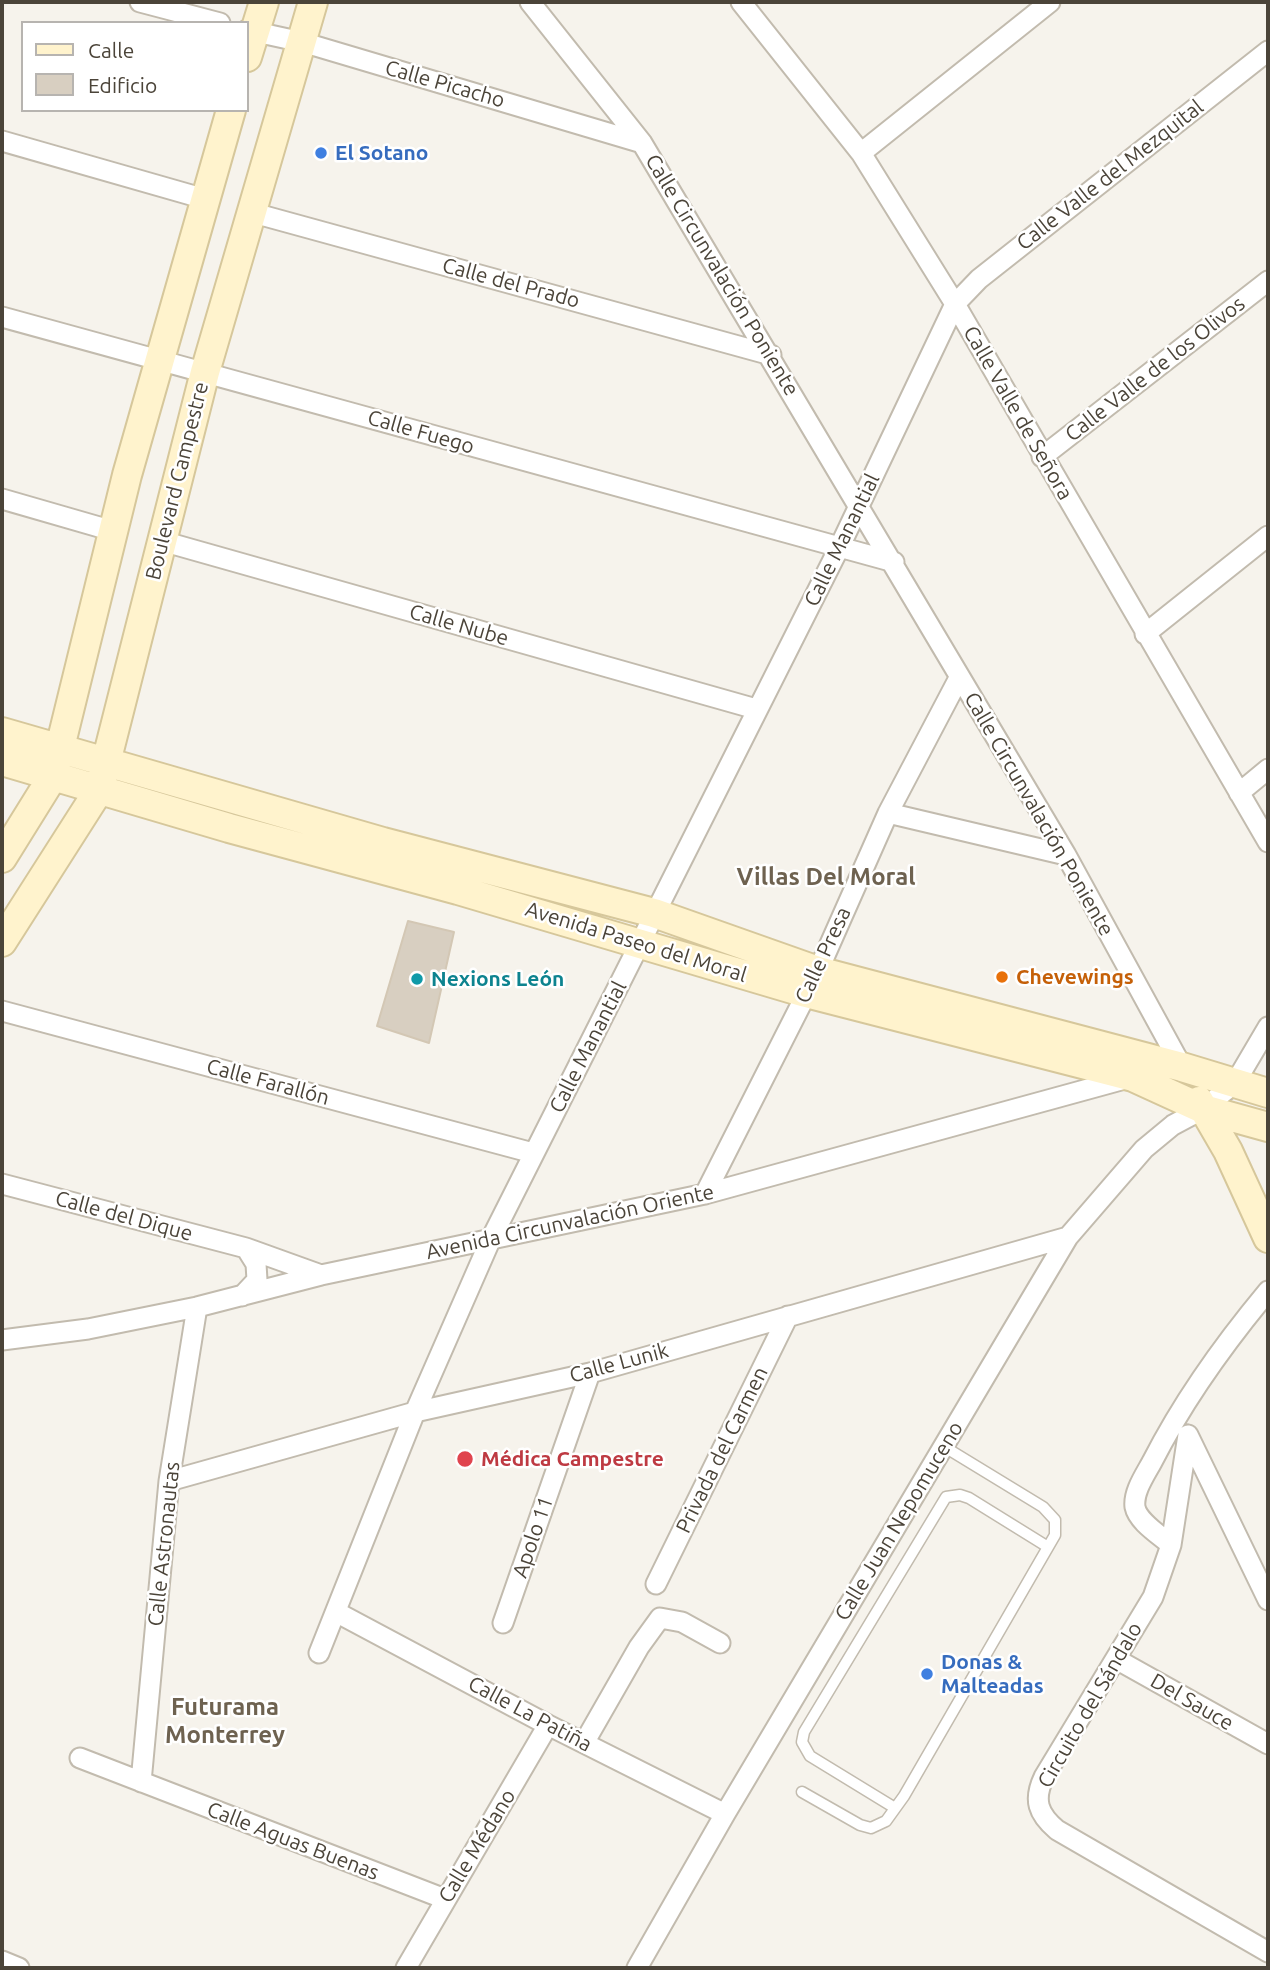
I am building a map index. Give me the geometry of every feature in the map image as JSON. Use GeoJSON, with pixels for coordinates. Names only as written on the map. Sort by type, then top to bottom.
{"type":"FeatureCollection","features":[{"type":"Feature","properties":{"kind":"street"},"geometry":{"type":"LineString","coordinates":[[140,2],[212,21]]}},
{"type":"Feature","properties":{"kind":"street"},"geometry":{"type":"LineString","coordinates":[[249,40],[264,2]]}},
{"type":"Feature","properties":{"kind":"street","name":"Boulevard Campestre"},"geometry":{"type":"LineString","coordinates":[[2,942],[99,790],[205,372],[313,2]]}},
{"type":"Feature","properties":{"kind":"street","name":"Calle Circunvalación Poniente"},"geometry":{"type":"LineString","coordinates":[[530,2],[642,143],[860,503],[959,678],[1066,855],[1182,1067]]}},
{"type":"Feature","properties":{"kind":"street"},"geometry":{"type":"LineString","coordinates":[[862,153],[1050,2]]}},
{"type":"Feature","properties":{"kind":"street","name":"Calle Valle de Señora"},"geometry":{"type":"LineString","coordinates":[[750,5],[862,153],[955,304],[1268,842]]}},
{"type":"Feature","properties":{"kind":"street","name":"Calle Picacho"},"geometry":{"type":"LineString","coordinates":[[249,40],[302,42],[642,143]]}},
{"type":"Feature","properties":{"kind":"street","name":"Calle Valle del Mezquital"},"geometry":{"type":"LineString","coordinates":[[955,304],[979,279],[1268,51]]}},
{"type":"Feature","properties":{"kind":"street"},"geometry":{"type":"LineString","coordinates":[[2,858],[53,776],[62,747],[113,531],[230,112]]}},
{"type":"Feature","properties":{"kind":"street"},"geometry":{"type":"LineString","coordinates":[[2,141],[205,199]]}},
{"type":"Feature","properties":{"kind":"street","name":"Calle del Prado"},"geometry":{"type":"LineString","coordinates":[[250,212],[771,355]]}},
{"type":"Feature","properties":{"kind":"street","name":"Calle Valle de los Olivos"},"geometry":{"type":"LineString","coordinates":[[1042,457],[1268,281]]}},
{"type":"Feature","properties":{"kind":"street","name":"Calle Manantial"},"geometry":{"type":"LineString","coordinates":[[319,1653],[415,1412],[489,1241],[839,548],[955,304]]}},
{"type":"Feature","properties":{"kind":"street","name":"Calle Fuego"},"geometry":{"type":"LineString","coordinates":[[2,317],[839,548]]}},
{"type":"Feature","properties":{"kind":"street"},"geometry":{"type":"LineString","coordinates":[[2,499],[113,531]]}},
{"type":"Feature","properties":{"kind":"street"},"geometry":{"type":"LineString","coordinates":[[1145,634],[1268,536]]}},
{"type":"Feature","properties":{"kind":"street","name":"Calle Nube"},"geometry":{"type":"LineString","coordinates":[[162,541],[756,709]]}},
{"type":"Feature","properties":{"kind":"street"},"geometry":{"type":"LineString","coordinates":[[839,548],[894,562]]}},
{"type":"Feature","properties":{"kind":"street","name":"Calle Presa"},"geometry":{"type":"LineString","coordinates":[[705,1194],[812,982],[888,813],[959,678]]}},
{"type":"Feature","properties":{"kind":"street","name":"Avenida Paseo del Moral"},"geometry":{"type":"LineString","coordinates":[[2,732],[62,747],[383,842],[654,913],[812,982],[1133,1077],[1203,1109],[1268,1126]]}},
{"type":"Feature","properties":{"kind":"street","name":"Avenida Paseo del Moral"},"geometry":{"type":"LineString","coordinates":[[2,761],[641,943],[1182,1067],[1268,1093]]}},
{"type":"Feature","properties":{"kind":"street"},"geometry":{"type":"LineString","coordinates":[[1239,793],[1268,769]]}},
{"type":"Feature","properties":{"kind":"street"},"geometry":{"type":"LineString","coordinates":[[888,813],[1066,855]]}},
{"type":"Feature","properties":{"kind":"street","name":"Calle Farallón"},"geometry":{"type":"LineString","coordinates":[[2,1011],[533,1153]]}},
{"type":"Feature","properties":{"kind":"street","name":"Calle Juan Nepomuceno"},"geometry":{"type":"LineString","coordinates":[[637,1968],[725,1814],[1068,1237],[1144,1149],[1173,1125],[1203,1109],[1234,1083],[1268,1027]]}},
{"type":"Feature","properties":{"kind":"street"},"geometry":{"type":"LineString","coordinates":[[1182,1067],[1228,1151],[1268,1238]]}},
{"type":"Feature","properties":{"kind":"street","name":"Avenida Circunvalación Oriente"},"geometry":{"type":"LineString","coordinates":[[2,1340],[88,1329],[197,1307],[321,1275],[705,1194],[1133,1077]]}},
{"type":"Feature","properties":{"kind":"street","name":"Calle del Dique"},"geometry":{"type":"LineString","coordinates":[[2,1184],[246,1248],[321,1275]]}},
{"type":"Feature","properties":{"kind":"street","name":"Calle Lunik"},"geometry":{"type":"LineString","coordinates":[[169,1481],[415,1412],[590,1373],[1068,1237]]}},
{"type":"Feature","properties":{"kind":"street"},"geometry":{"type":"LineString","coordinates":[[242,1296],[257,1280],[256,1264],[246,1248]]}},
{"type":"Feature","properties":{"kind":"street"},"geometry":{"type":"LineString","coordinates":[[1171,1545],[1139,1517],[1135,1499],[1177,1412],[1209,1365],[1268,1291]]}},
{"type":"Feature","properties":{"kind":"street","name":"Calle Astronautas"},"geometry":{"type":"LineString","coordinates":[[141,1782],[169,1481],[197,1307]]}},
{"type":"Feature","properties":{"kind":"street","name":"Privada del Carmen"},"geometry":{"type":"LineString","coordinates":[[656,1584],[788,1316]]}},
{"type":"Feature","properties":{"kind":"street","name":"Apolo 11"},"geometry":{"type":"LineString","coordinates":[[503,1623],[590,1373]]}},
{"type":"Feature","properties":{"kind":"street"},"geometry":{"type":"LineString","coordinates":[[1177,1412],[1268,1600]]}},
{"type":"Feature","properties":{"kind":"street","name":"Circuito del Sándalo"},"geometry":{"type":"LineString","coordinates":[[1188,1435],[1171,1545],[1153,1597],[1044,1777],[1037,1799],[1040,1811],[1057,1830],[1268,1952]]}},
{"type":"Feature","properties":{"kind":"street","name":"Calle La Patiña"},"geometry":{"type":"LineString","coordinates":[[336,1612],[548,1725],[725,1814]]}},
{"type":"Feature","properties":{"kind":"street"},"geometry":{"type":"LineString","coordinates":[[584,1743],[639,1647],[660,1618],[682,1622],[720,1643]]}},
{"type":"Feature","properties":{"kind":"street","name":"Del Sauce"},"geometry":{"type":"LineString","coordinates":[[1116,1658],[1268,1744]]}},
{"type":"Feature","properties":{"kind":"street","name":"Calle Médano"},"geometry":{"type":"LineString","coordinates":[[406,1968],[548,1725]]}},
{"type":"Feature","properties":{"kind":"street","name":"Calle Aguas Buenas"},"geometry":{"type":"LineString","coordinates":[[80,1758],[445,1899]]}},
{"type":"Feature","properties":{"kind":"street"},"geometry":{"type":"LineString","coordinates":[[2,1961],[19,1968]]}},
{"type":"Feature","properties":{"kind":"lane"},"geometry":{"type":"LineString","coordinates":[[802,1792],[871,1828],[886,1821],[1057,1528],[1051,1514],[943,1446]]}},
{"type":"Feature","properties":{"kind":"lane"},"geometry":{"type":"LineString","coordinates":[[895,1808],[810,1756],[802,1742],[804,1732],[946,1497],[960,1495],[969,1498],[1048,1547]]}},
{"type":"Feature","properties":{"kind":"building","name":"Nexions León"},"geometry":{"type":"Polygon","coordinates":[[[408,921],[454,932],[429,1043],[377,1026],[408,921]]]}},
{"type":"Feature","properties":{"kind":"place","name":"El Sotano"},"geometry":{"type":"Point","coordinates":[321,153]}},
{"type":"Feature","properties":{"kind":"place","name":"Chevewings"},"geometry":{"type":"Point","coordinates":[1002,977]}},
{"type":"Feature","properties":{"kind":"place","name":"Nexions León"},"geometry":{"type":"Point","coordinates":[417,979]}},
{"type":"Feature","properties":{"kind":"place","name":"Médica Campestre"},"geometry":{"type":"Point","coordinates":[465,1459]}},
{"type":"Feature","properties":{"kind":"place","name":"Donas & Malteadas"},"geometry":{"type":"Point","coordinates":[927,1674]}},
{"type":"Feature","properties":{"kind":"district","name":"Villas Del Moral"},"geometry":{"type":"Point","coordinates":[826,877]}},
{"type":"Feature","properties":{"kind":"district","name":"Futurama Monterrey"},"geometry":{"type":"Point","coordinates":[225,1721]}}]}
